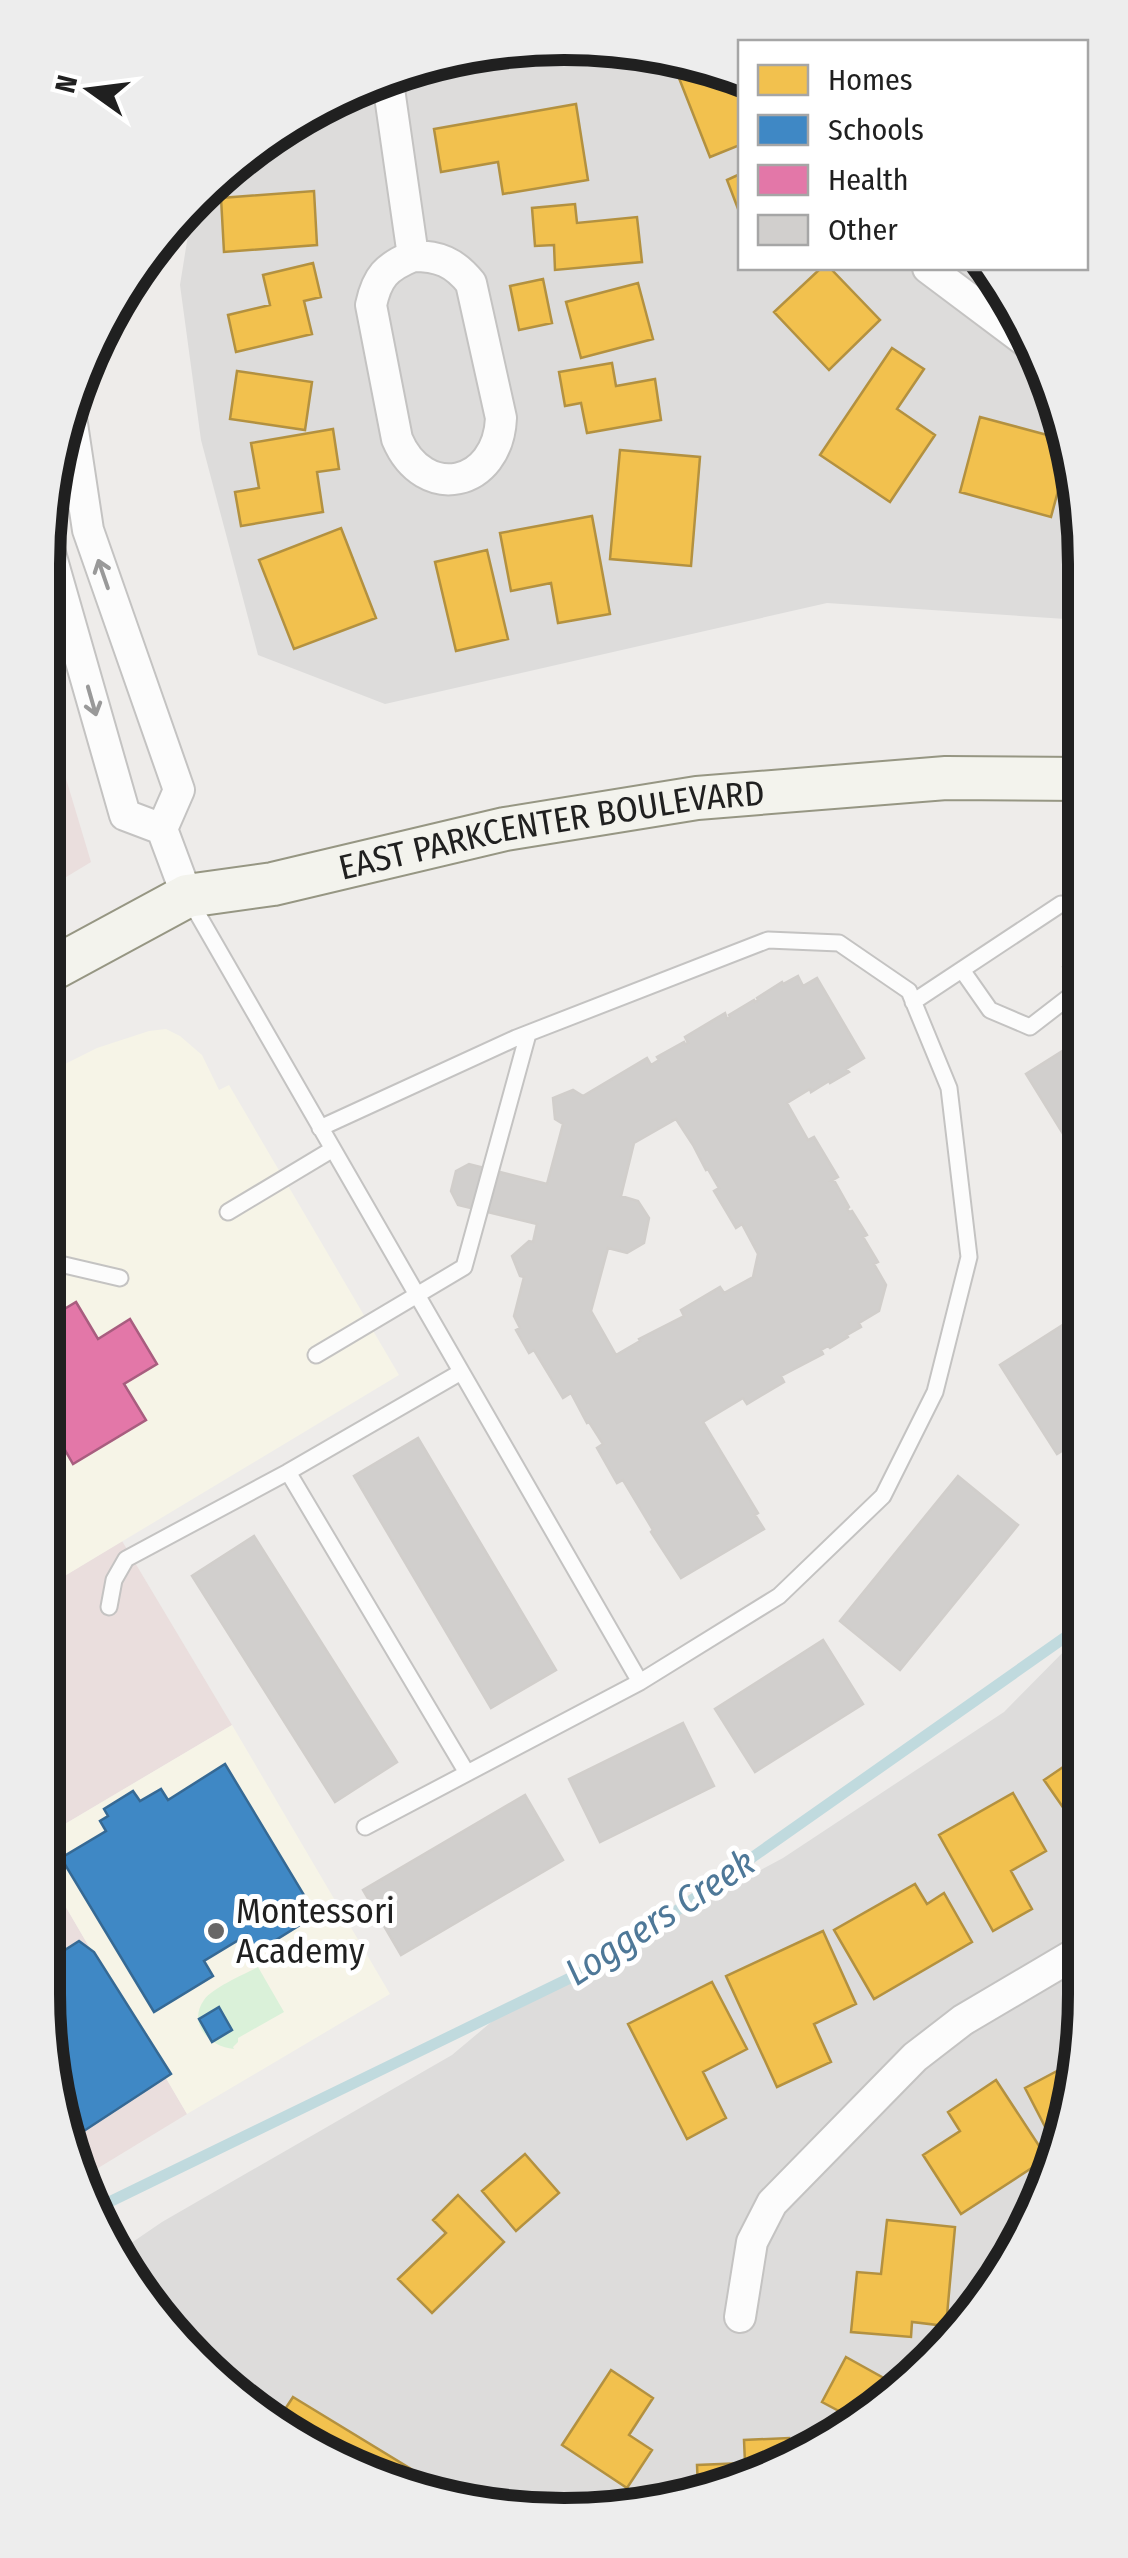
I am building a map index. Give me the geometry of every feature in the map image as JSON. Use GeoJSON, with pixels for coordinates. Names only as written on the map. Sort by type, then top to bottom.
{"type":"FeatureCollection","features":[{"type":"Feature","properties":{"kind":"main road","name":"EAST PARKCENTER BOULEVARD"},"geometry":{"type":"LineString","coordinates":[[60,964],[186,896],[273,884],[505,829],[697,798],[946,778],[1068,778]]}},
{"type":"Feature","properties":{"kind":"street"},"geometry":{"type":"LineString","coordinates":[[389,92],[412,256]]}},
{"type":"Feature","properties":{"kind":"street"},"geometry":{"type":"LineString","coordinates":[[412,256],[446,260],[470,284],[501,418],[494,453],[483,467],[450,480],[416,469],[404,456],[397,440],[371,305],[374,288],[384,274],[412,256]]}},
{"type":"Feature","properties":{"kind":"street"},"geometry":{"type":"LineString","coordinates":[[931,270],[1009,329]]}},
{"type":"Feature","properties":{"kind":"street"},"geometry":{"type":"LineString","coordinates":[[75,443],[88,530],[179,790],[162,829],[186,896]]}},
{"type":"Feature","properties":{"kind":"street"},"geometry":{"type":"LineString","coordinates":[[60,589],[125,815],[162,829]]}},
{"type":"Feature","properties":{"kind":"street"},"geometry":{"type":"LineString","coordinates":[[740,2317],[752,2242],[772,2203],[915,2057],[963,2020],[1068,1958]]}},
{"type":"Feature","properties":{"kind":"lane"},"geometry":{"type":"LineString","coordinates":[[186,896],[640,1682]]}},
{"type":"Feature","properties":{"kind":"lane"},"geometry":{"type":"LineString","coordinates":[[913,1002],[1060,904],[1068,906]]}},
{"type":"Feature","properties":{"kind":"lane"},"geometry":{"type":"LineString","coordinates":[[320,1128],[528,1034],[768,940],[839,943],[909,992],[950,1088],[969,1256],[935,1392],[884,1496],[780,1596],[640,1682],[365,1827]]}},
{"type":"Feature","properties":{"kind":"lane"},"geometry":{"type":"LineString","coordinates":[[962,970],[990,1010],[1030,1026],[1068,998]]}},
{"type":"Feature","properties":{"kind":"lane"},"geometry":{"type":"LineString","coordinates":[[316,1355],[464,1268],[528,1034]]}},
{"type":"Feature","properties":{"kind":"lane"},"geometry":{"type":"LineString","coordinates":[[228,1212],[333,1150]]}},
{"type":"Feature","properties":{"kind":"lane"},"geometry":{"type":"LineString","coordinates":[[60,1264],[120,1278]]}},
{"type":"Feature","properties":{"kind":"lane"},"geometry":{"type":"LineString","coordinates":[[109,1607],[114,1580],[126,1559],[461,1372]]}},
{"type":"Feature","properties":{"kind":"lane"},"geometry":{"type":"LineString","coordinates":[[288,1472],[467,1773]]}},
{"type":"Feature","properties":{"kind":"shaded area"},"geometry":{"type":"Polygon","coordinates":[[[564,60],[630,64],[694,77],[738,91],[738,270],[973,270],[983,284],[1030,371],[1051,434],[1064,498],[1068,619],[827,603],[385,704],[258,655],[201,440],[180,285],[189,228],[232,185],[312,128],[402,87],[498,64],[564,60]]]}},
{"type":"Feature","properties":{"kind":"shaded area"},"geometry":{"type":"Polygon","coordinates":[[[60,759],[91,862],[60,881],[60,759]]]}},
{"type":"Feature","properties":{"kind":"shaded area"},"geometry":{"type":"Polygon","coordinates":[[[166,1029],[180,1036],[202,1055],[219,1090],[229,1085],[399,1375],[60,1579],[60,1066],[97,1048],[166,1029]]]}},
{"type":"Feature","properties":{"kind":"shaded area"},"geometry":{"type":"Polygon","coordinates":[[[122,1541],[232,1725],[60,1827],[60,1579],[122,1541]]]}},
{"type":"Feature","properties":{"kind":"shaded area"},"geometry":{"type":"Polygon","coordinates":[[[1068,1647],[1067,2027],[1051,2124],[1016,2217],[964,2301],[896,2373],[844,2413],[757,2460],[662,2488],[564,2498],[466,2488],[371,2460],[284,2413],[208,2350],[145,2274],[128,2245],[162,2222],[452,2055],[514,2003],[783,1858],[1004,1712],[1068,1647]]]}},
{"type":"Feature","properties":{"kind":"shaded area","name":"Montessori Academy"},"geometry":{"type":"Polygon","coordinates":[[[232,1725],[390,1994],[187,2114],[60,1897],[60,1827],[232,1725]]]}},
{"type":"Feature","properties":{"kind":"shaded area"},"geometry":{"type":"Polygon","coordinates":[[[60,1897],[187,2114],[92,2171],[77,2124],[64,2060],[60,1897]]]}},
{"type":"Feature","properties":{"kind":"green space"},"geometry":{"type":"Polygon","coordinates":[[[258,1967],[284,2012],[238,2038],[234,2049],[217,2044],[200,2026],[199,2009],[208,1995],[258,1967]]]}},
{"type":"Feature","properties":{"kind":"building: Homes"},"geometry":{"type":"Polygon","coordinates":[[[677,73],[738,91],[738,146],[710,157],[677,73]]]}},
{"type":"Feature","properties":{"kind":"building: Homes"},"geometry":{"type":"Polygon","coordinates":[[[576,104],[588,180],[503,194],[498,162],[441,172],[434,129],[576,104]]]}},
{"type":"Feature","properties":{"kind":"building: Homes"},"geometry":{"type":"Polygon","coordinates":[[[738,175],[738,209],[727,180],[738,175]]]}},
{"type":"Feature","properties":{"kind":"building: Homes"},"geometry":{"type":"Polygon","coordinates":[[[314,191],[317,245],[224,252],[221,198],[314,191]]]}},
{"type":"Feature","properties":{"kind":"building: Homes"},"geometry":{"type":"Polygon","coordinates":[[[575,204],[577,223],[637,217],[642,262],[555,270],[554,245],[535,246],[532,208],[575,204]]]}},
{"type":"Feature","properties":{"kind":"building: Homes"},"geometry":{"type":"Polygon","coordinates":[[[313,263],[321,297],[304,301],[312,334],[236,352],[228,315],[270,305],[263,275],[313,263]]]}},
{"type":"Feature","properties":{"kind":"building: Homes"},"geometry":{"type":"Polygon","coordinates":[[[819,270],[832,270],[880,320],[829,370],[774,312],[819,270]]]}},
{"type":"Feature","properties":{"kind":"building: Homes"},"geometry":{"type":"Polygon","coordinates":[[[543,279],[552,323],[519,330],[510,286],[543,279]]]}},
{"type":"Feature","properties":{"kind":"building: Homes"},"geometry":{"type":"Polygon","coordinates":[[[638,283],[653,339],[581,358],[566,302],[638,283]]]}},
{"type":"Feature","properties":{"kind":"building: Homes"},"geometry":{"type":"Polygon","coordinates":[[[892,348],[924,369],[897,409],[935,435],[890,502],[820,455],[892,348]]]}},
{"type":"Feature","properties":{"kind":"building: Homes"},"geometry":{"type":"Polygon","coordinates":[[[612,363],[616,386],[655,379],[661,420],[587,433],[581,403],[565,406],[559,372],[612,363]]]}},
{"type":"Feature","properties":{"kind":"building: Homes"},"geometry":{"type":"Polygon","coordinates":[[[237,371],[312,382],[305,430],[230,419],[237,371]]]}},
{"type":"Feature","properties":{"kind":"building: Homes"},"geometry":{"type":"Polygon","coordinates":[[[980,417],[1051,436],[1061,481],[1051,517],[960,492],[980,417]]]}},
{"type":"Feature","properties":{"kind":"building: Homes"},"geometry":{"type":"Polygon","coordinates":[[[333,429],[339,469],[317,472],[323,512],[241,526],[235,492],[259,488],[251,443],[333,429]]]}},
{"type":"Feature","properties":{"kind":"building: Homes"},"geometry":{"type":"Polygon","coordinates":[[[620,450],[700,457],[691,566],[610,559],[620,450]]]}},
{"type":"Feature","properties":{"kind":"building: Homes"},"geometry":{"type":"Polygon","coordinates":[[[592,516],[610,614],[558,623],[551,583],[511,591],[500,533],[592,516]]]}},
{"type":"Feature","properties":{"kind":"building: Homes"},"geometry":{"type":"Polygon","coordinates":[[[341,528],[376,618],[294,649],[259,560],[341,528]]]}},
{"type":"Feature","properties":{"kind":"building: Homes"},"geometry":{"type":"Polygon","coordinates":[[[487,550],[508,639],[456,651],[435,562],[487,550]]]}},
{"type":"Feature","properties":{"kind":"building: Homes"},"geometry":{"type":"Polygon","coordinates":[[[1068,1764],[1068,1815],[1044,1780],[1068,1764]]]}},
{"type":"Feature","properties":{"kind":"building: Homes"},"geometry":{"type":"Polygon","coordinates":[[[1013,1793],[1046,1851],[1011,1871],[1032,1909],[993,1931],[939,1835],[1013,1793]]]}},
{"type":"Feature","properties":{"kind":"building: Homes"},"geometry":{"type":"Polygon","coordinates":[[[915,1884],[927,1904],[944,1893],[972,1942],[874,1999],[834,1930],[915,1884]]]}},
{"type":"Feature","properties":{"kind":"building: Homes"},"geometry":{"type":"Polygon","coordinates":[[[823,1931],[856,2004],[814,2024],[831,2062],[777,2087],[726,1976],[823,1931]]]}},
{"type":"Feature","properties":{"kind":"building: Homes"},"geometry":{"type":"Polygon","coordinates":[[[712,1982],[747,2049],[703,2072],[726,2118],[687,2139],[628,2024],[712,1982]]]}},
{"type":"Feature","properties":{"kind":"building: Homes"},"geometry":{"type":"Polygon","coordinates":[[[1062,2068],[1048,2133],[1025,2088],[1062,2068]]]}},
{"type":"Feature","properties":{"kind":"building: Homes"},"geometry":{"type":"Polygon","coordinates":[[[996,2080],[1043,2151],[1038,2164],[961,2214],[923,2155],[960,2131],[948,2112],[996,2080]]]}},
{"type":"Feature","properties":{"kind":"building: Homes"},"geometry":{"type":"Polygon","coordinates":[[[525,2154],[559,2193],[516,2231],[482,2191],[525,2154]]]}},
{"type":"Feature","properties":{"kind":"building: Homes"},"geometry":{"type":"Polygon","coordinates":[[[458,2195],[504,2242],[432,2313],[398,2279],[446,2233],[433,2220],[458,2195]]]}},
{"type":"Feature","properties":{"kind":"building: Homes"},"geometry":{"type":"Polygon","coordinates":[[[887,2220],[955,2227],[943,2326],[912,2322],[911,2337],[851,2332],[857,2272],[881,2274],[887,2220]]]}},
{"type":"Feature","properties":{"kind":"building: Homes"},"geometry":{"type":"Polygon","coordinates":[[[846,2357],[887,2380],[843,2413],[822,2402],[846,2357]]]}},
{"type":"Feature","properties":{"kind":"building: Homes"},"geometry":{"type":"Polygon","coordinates":[[[611,2370],[653,2398],[629,2435],[652,2450],[627,2488],[562,2445],[611,2370]]]}},
{"type":"Feature","properties":{"kind":"building: Homes"},"geometry":{"type":"Polygon","coordinates":[[[293,2397],[411,2469],[409,2473],[371,2460],[283,2412],[293,2397]]]}},
{"type":"Feature","properties":{"kind":"building: Homes"},"geometry":{"type":"Polygon","coordinates":[[[789,2438],[789,2445],[757,2460],[698,2480],[697,2465],[745,2463],[744,2440],[789,2438]]]}},
{"type":"Feature","properties":{"kind":"building: Schools"},"geometry":{"type":"Polygon","coordinates":[[[225,1764],[316,1915],[258,1951],[247,1935],[204,1961],[213,1976],[154,2012],[61,1858],[106,1831],[100,1821],[108,1816],[104,1809],[133,1791],[140,1801],[161,1789],[168,1800],[225,1764]]]}},
{"type":"Feature","properties":{"kind":"building: Schools"},"geometry":{"type":"Polygon","coordinates":[[[79,1941],[94,1952],[171,2074],[80,2134],[64,2060],[60,1953],[79,1941]]]}},
{"type":"Feature","properties":{"kind":"building: Schools"},"geometry":{"type":"Polygon","coordinates":[[[219,2007],[232,2030],[212,2042],[199,2019],[219,2007]]]}},
{"type":"Feature","properties":{"kind":"building: Health"},"geometry":{"type":"Polygon","coordinates":[[[76,1302],[98,1339],[130,1319],[157,1364],[124,1384],[146,1420],[73,1464],[60,1441],[60,1312],[76,1302]]]}},
{"type":"Feature","properties":{"kind":"building: Other"},"geometry":{"type":"Polygon","coordinates":[[[798,976],[803,986],[817,978],[864,1058],[846,1069],[849,1072],[787,1103],[808,1140],[814,1137],[838,1177],[831,1181],[867,1235],[863,1237],[886,1285],[879,1311],[859,1323],[861,1327],[848,1337],[781,1376],[784,1382],[747,1404],[743,1398],[703,1422],[764,1529],[681,1578],[623,1480],[617,1483],[597,1448],[603,1444],[571,1393],[563,1398],[534,1350],[529,1353],[516,1330],[520,1328],[514,1316],[524,1277],[512,1256],[529,1241],[533,1242],[537,1224],[458,1205],[451,1191],[456,1171],[469,1164],[547,1184],[563,1124],[555,1119],[553,1098],[573,1090],[583,1096],[647,1058],[651,1065],[659,1060],[657,1057],[688,1043],[685,1037],[725,1013],[727,1019],[798,976]],[[676,1119],[634,1143],[621,1196],[638,1201],[649,1218],[644,1243],[627,1253],[608,1248],[591,1311],[616,1355],[684,1316],[681,1310],[720,1287],[724,1293],[753,1277],[758,1254],[742,1224],[736,1228],[714,1191],[719,1188],[676,1119]]]}},
{"type":"Feature","properties":{"kind":"building: Other"},"geometry":{"type":"Polygon","coordinates":[[[1068,1047],[1068,1142],[1026,1074],[1068,1047]]]}},
{"type":"Feature","properties":{"kind":"building: Other"},"geometry":{"type":"Polygon","coordinates":[[[1068,1322],[1068,1447],[1057,1454],[1000,1365],[1068,1322]]]}},
{"type":"Feature","properties":{"kind":"building: Other"},"geometry":{"type":"Polygon","coordinates":[[[418,1438],[556,1670],[491,1708],[354,1476],[418,1438]]]}},
{"type":"Feature","properties":{"kind":"building: Other"},"geometry":{"type":"Polygon","coordinates":[[[958,1476],[1018,1525],[900,1670],[840,1621],[958,1476]]]}},
{"type":"Feature","properties":{"kind":"building: Other"},"geometry":{"type":"Polygon","coordinates":[[[254,1536],[397,1762],[335,1802],[192,1576],[254,1536]]]}},
{"type":"Feature","properties":{"kind":"building: Other"},"geometry":{"type":"Polygon","coordinates":[[[823,1640],[863,1704],[755,1772],[715,1709],[823,1640]]]}},
{"type":"Feature","properties":{"kind":"building: Other"},"geometry":{"type":"Polygon","coordinates":[[[683,1723],[714,1786],[600,1842],[569,1779],[683,1723]]]}},
{"type":"Feature","properties":{"kind":"building: Other"},"geometry":{"type":"Polygon","coordinates":[[[525,1795],[563,1860],[401,1955],[363,1890],[525,1795]]]}},
{"type":"Feature","properties":{"kind":"waterway","name":"Loggers Creek"},"geometry":{"type":"LineString","coordinates":[[106,2204],[605,1961],[1068,1635]]}},
{"type":"Feature","properties":{"kind":"place","name":"Montessori Academy"},"geometry":{"type":"Point","coordinates":[216,1931]}}]}
